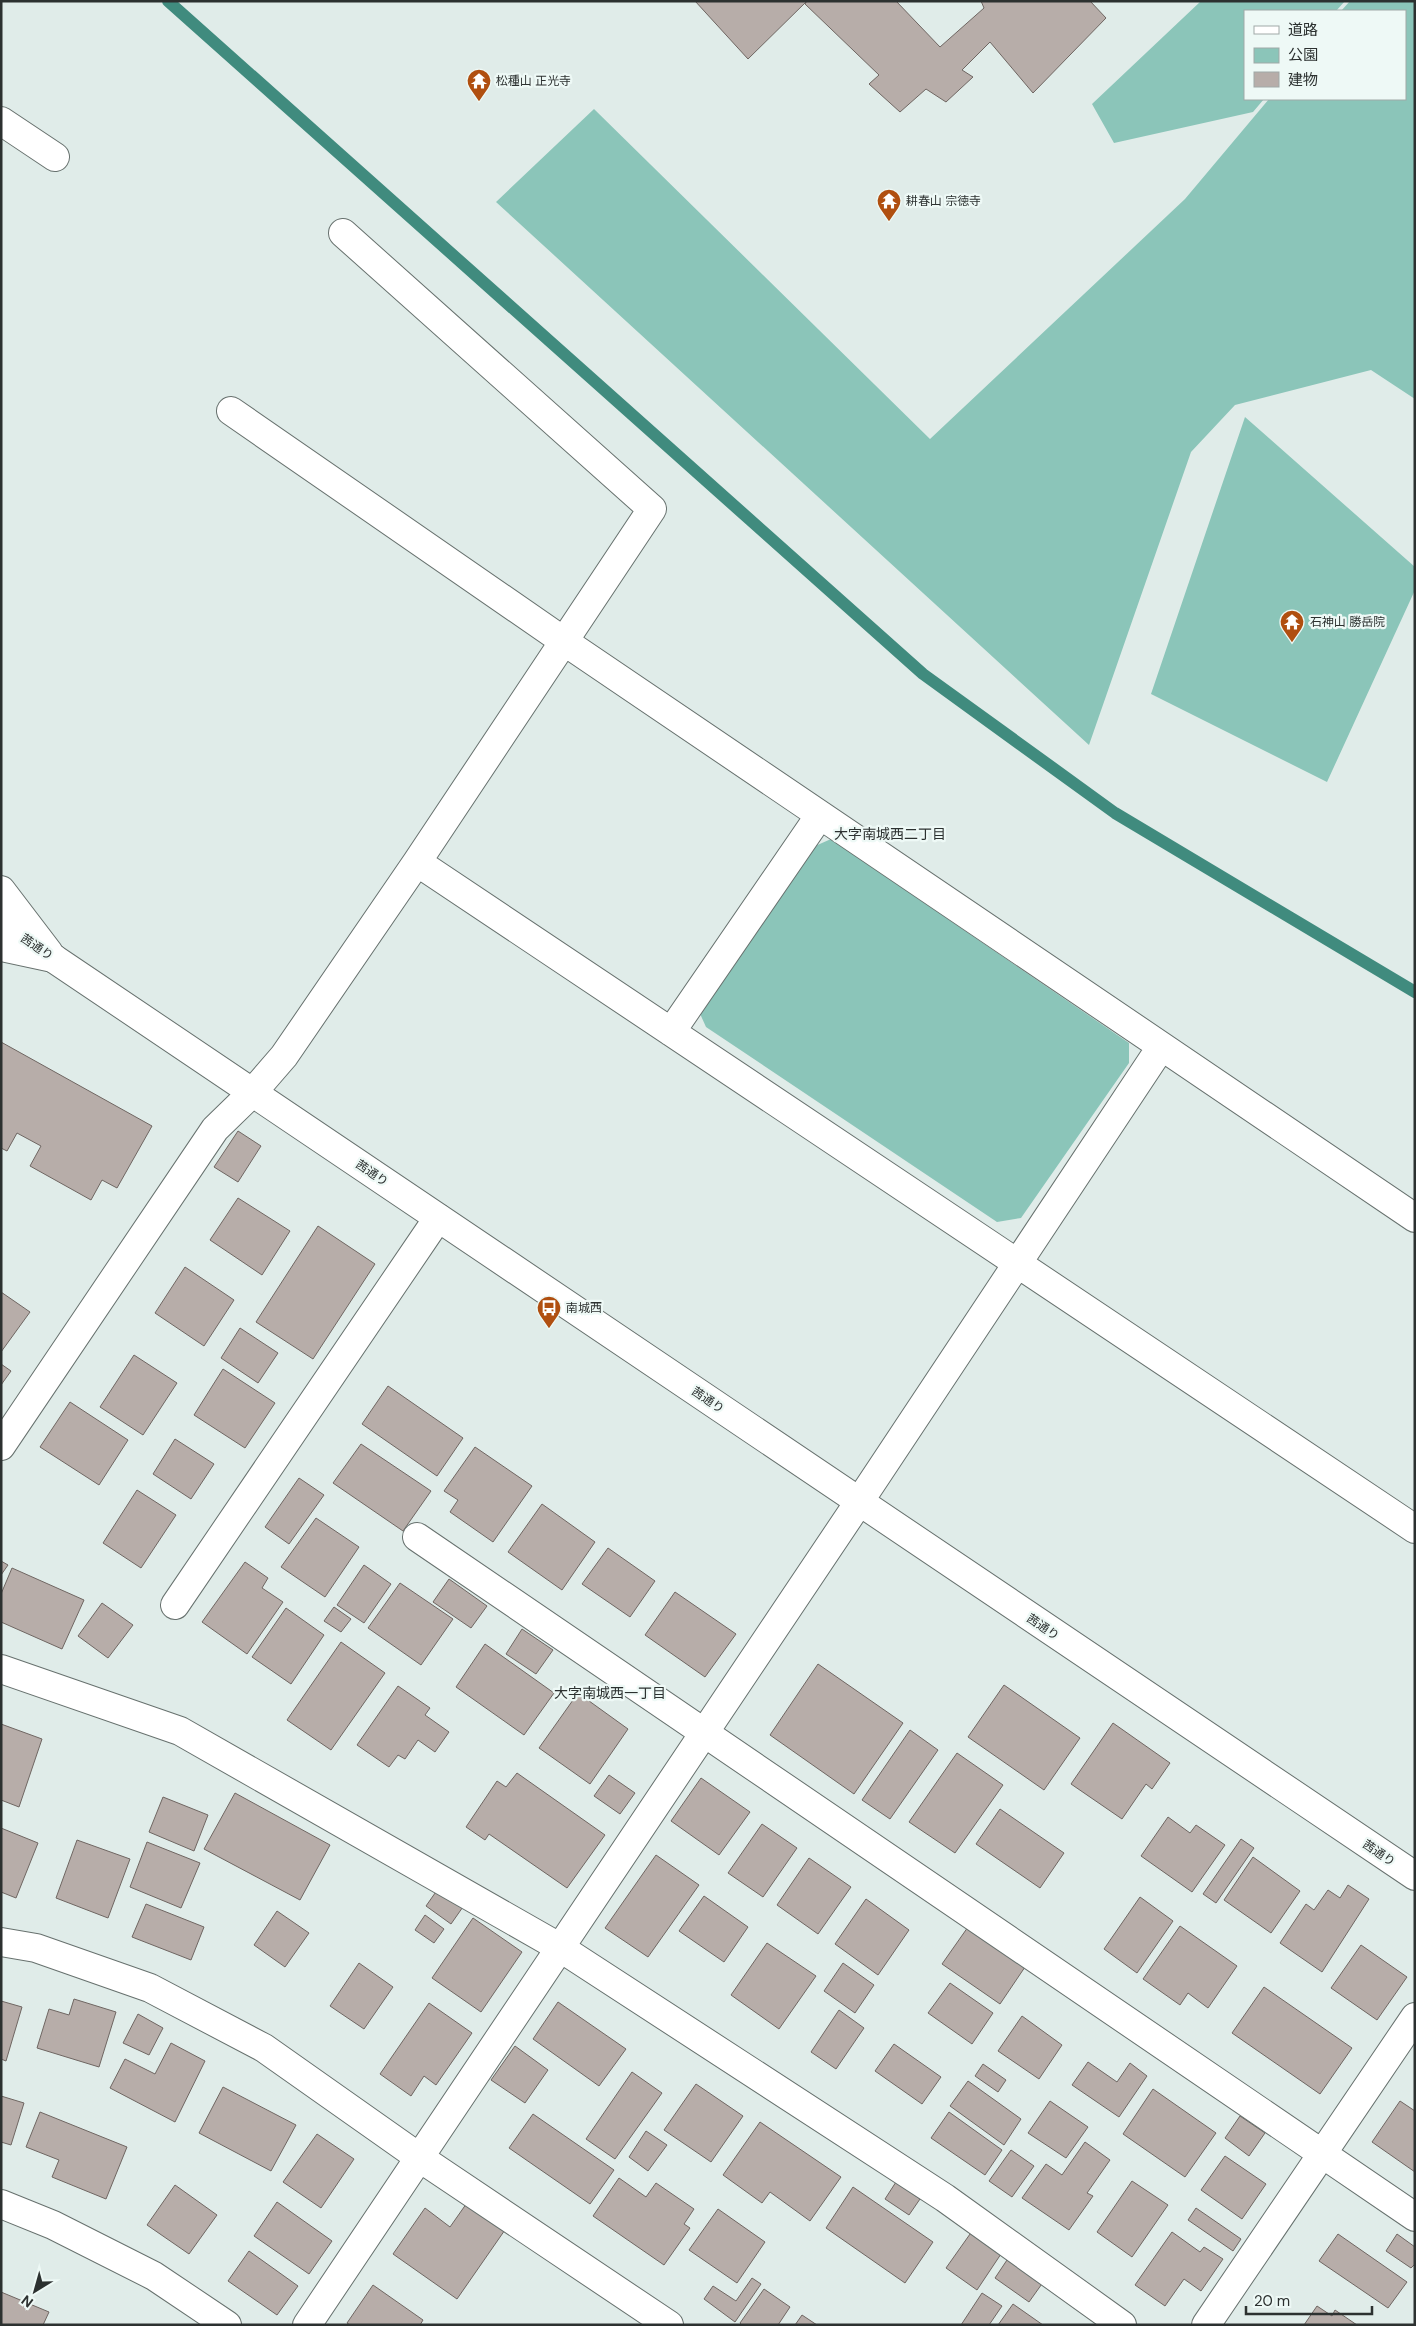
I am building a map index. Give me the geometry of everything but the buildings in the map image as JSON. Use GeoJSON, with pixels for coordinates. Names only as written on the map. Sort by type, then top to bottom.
{"type":"FeatureCollection","features":[{"type":"Feature","properties":{"kind":"street"},"geometry":{"type":"LineString","coordinates":[[1,121],[55,157]]}},
{"type":"Feature","properties":{"kind":"street"},"geometry":{"type":"LineString","coordinates":[[1,1446],[215,1129],[252,1093],[284,1056],[417,862],[652,509],[343,233]]}},
{"type":"Feature","properties":{"kind":"street"},"geometry":{"type":"LineString","coordinates":[[231,411],[564,642],[1415,1218]]}},
{"type":"Feature","properties":{"kind":"street"},"geometry":{"type":"LineString","coordinates":[[671,1032],[820,815]]}},
{"type":"Feature","properties":{"kind":"street"},"geometry":{"type":"LineString","coordinates":[[417,862],[1415,1529]]}},
{"type":"Feature","properties":{"kind":"street"},"geometry":{"type":"LineString","coordinates":[[1,890],[53,958]]}},
{"type":"Feature","properties":{"kind":"street","name":"茜通り"},"geometry":{"type":"LineString","coordinates":[[1,923],[1415,1876]]}},
{"type":"Feature","properties":{"kind":"street"},"geometry":{"type":"LineString","coordinates":[[1,947],[53,958]]}},
{"type":"Feature","properties":{"kind":"street"},"geometry":{"type":"LineString","coordinates":[[307,2325],[559,1947],[704,1734],[1161,1047]]}},
{"type":"Feature","properties":{"kind":"street"},"geometry":{"type":"LineString","coordinates":[[175,1605],[438,1218]]}},
{"type":"Feature","properties":{"kind":"street"},"geometry":{"type":"LineString","coordinates":[[417,1537],[1415,2217]]}},
{"type":"Feature","properties":{"kind":"street"},"geometry":{"type":"LineString","coordinates":[[1,1669],[180,1731],[559,1947],[945,2198],[1122,2325]]}},
{"type":"Feature","properties":{"kind":"street"},"geometry":{"type":"LineString","coordinates":[[1,1942],[36,1948],[150,1988],[264,2048],[420,2158],[669,2325]]}},
{"type":"Feature","properties":{"kind":"street"},"geometry":{"type":"LineString","coordinates":[[1206,2325],[1415,2017]]}},
{"type":"Feature","properties":{"kind":"street"},"geometry":{"type":"LineString","coordinates":[[1,2204],[53,2225],[154,2276],[227,2325]]}},
{"type":"Feature","properties":{"kind":"green space"},"geometry":{"type":"Polygon","coordinates":[[[1201,1],[1345,1],[1337,10],[1244,10],[1244,100],[1263,100],[1253,112],[1114,143],[1092,104],[1201,1]]]}},
{"type":"Feature","properties":{"kind":"green space"},"geometry":{"type":"Polygon","coordinates":[[[1350,1],[1415,1],[1415,399],[1371,370],[1235,405],[1191,452],[1089,745],[496,202],[594,109],[930,439],[1185,199],[1268,100],[1406,100],[1406,10],[1342,10],[1350,1]]]}},
{"type":"Feature","properties":{"kind":"green space","name":"石神山 勝岳院"},"geometry":{"type":"Polygon","coordinates":[[[1245,417],[1415,567],[1415,590],[1327,782],[1151,694],[1245,417]]]}},
{"type":"Feature","properties":{"kind":"green space"},"geometry":{"type":"Polygon","coordinates":[[[831,839],[1129,1043],[1129,1063],[1021,1218],[997,1222],[706,1027],[697,1007],[813,847],[831,839]]]}},
{"type":"Feature","properties":{"kind":"waterway"},"geometry":{"type":"LineString","coordinates":[[168,1],[923,674],[1115,813],[1415,992]]}},
{"type":"Feature","properties":{"kind":"place","name":"松種山 正光寺"},"geometry":{"type":"Point","coordinates":[479,102]}},
{"type":"Feature","properties":{"kind":"place","name":"耕春山 宗徳寺"},"geometry":{"type":"Point","coordinates":[889,222]}},
{"type":"Feature","properties":{"kind":"place","name":"石神山 勝岳院"},"geometry":{"type":"Point","coordinates":[1292,643]}},
{"type":"Feature","properties":{"kind":"place","name":"南城西"},"geometry":{"type":"Point","coordinates":[549,1329]}},
{"type":"Feature","properties":{"kind":"district","name":"大字南城西二丁目"},"geometry":{"type":"Point","coordinates":[890,834]}},
{"type":"Feature","properties":{"kind":"district","name":"大字南城西一丁目"},"geometry":{"type":"Point","coordinates":[610,1693]}}]}
